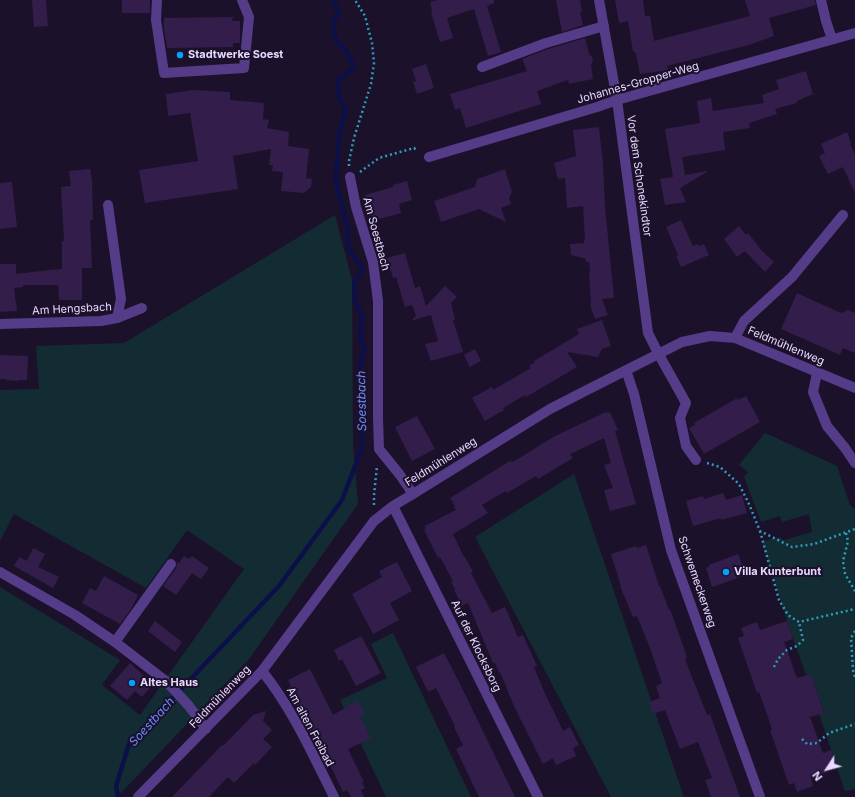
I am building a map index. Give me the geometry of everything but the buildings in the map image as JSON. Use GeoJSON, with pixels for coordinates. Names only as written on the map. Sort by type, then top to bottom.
{"type":"FeatureCollection","features":[{"type":"Feature","properties":{"kind":"street"},"geometry":{"type":"LineString","coordinates":[[157,0],[156,20],[164,73],[244,68],[249,17],[242,0]]}},
{"type":"Feature","properties":{"kind":"street","name":"Vor dem Schonekindtor"},"geometry":{"type":"LineString","coordinates":[[599,0],[617,100],[648,333],[686,403],[680,418],[686,446],[696,460]]}},
{"type":"Feature","properties":{"kind":"street"},"geometry":{"type":"LineString","coordinates":[[820,0],[832,39]]}},
{"type":"Feature","properties":{"kind":"street"},"geometry":{"type":"LineString","coordinates":[[482,67],[546,43],[604,26]]}},
{"type":"Feature","properties":{"kind":"street","name":"Johannes-Gropper-Weg"},"geometry":{"type":"LineString","coordinates":[[429,157],[617,100],[855,33]]}},
{"type":"Feature","properties":{"kind":"street","name":"Am Soestbach"},"geometry":{"type":"LineString","coordinates":[[350,176],[356,207],[373,262],[378,301],[379,449]]}},
{"type":"Feature","properties":{"kind":"street"},"geometry":{"type":"LineString","coordinates":[[108,205],[121,299],[117,318]]}},
{"type":"Feature","properties":{"kind":"street"},"geometry":{"type":"LineString","coordinates":[[735,338],[744,321],[792,277],[843,215]]}},
{"type":"Feature","properties":{"kind":"street","name":"Am Hengsbach"},"geometry":{"type":"LineString","coordinates":[[0,324],[101,321],[117,318],[142,308]]}},
{"type":"Feature","properties":{"kind":"street","name":"Feldmühlenweg"},"geometry":{"type":"LineString","coordinates":[[138,797],[262,671],[374,521],[393,506],[550,409],[682,342],[710,336],[735,338],[855,388]]}},
{"type":"Feature","properties":{"kind":"street","name":"Schwemeckerweg"},"geometry":{"type":"LineString","coordinates":[[626,370],[634,394],[671,550],[760,797]]}},
{"type":"Feature","properties":{"kind":"street"},"geometry":{"type":"LineString","coordinates":[[817,373],[813,392],[828,426],[855,464]]}},
{"type":"Feature","properties":{"kind":"street"},"geometry":{"type":"LineString","coordinates":[[379,449],[413,494]]}},
{"type":"Feature","properties":{"kind":"street","name":"Auf der Klocksborg"},"geometry":{"type":"LineString","coordinates":[[393,506],[538,797]]}},
{"type":"Feature","properties":{"kind":"street"},"geometry":{"type":"LineString","coordinates":[[115,642],[170,564]]}},
{"type":"Feature","properties":{"kind":"street"},"geometry":{"type":"LineString","coordinates":[[0,572],[75,614],[115,642],[167,682],[189,706],[206,729]]}},
{"type":"Feature","properties":{"kind":"street","name":"Am alten Freibad"},"geometry":{"type":"LineString","coordinates":[[262,671],[275,687],[309,746],[334,797]]}},
{"type":"Feature","properties":{"kind":"path"},"geometry":{"type":"LineString","coordinates":[[355,0],[365,16],[372,43],[374,63],[371,84],[354,138],[349,161],[350,176],[361,172],[379,158],[414,148],[429,157]]}},
{"type":"Feature","properties":{"kind":"path"},"geometry":{"type":"LineString","coordinates":[[374,521],[374,495],[379,449]]}},
{"type":"Feature","properties":{"kind":"path"},"geometry":{"type":"LineString","coordinates":[[696,460],[720,467],[739,484],[760,531],[779,600],[788,615],[799,622],[803,640],[797,646],[786,650],[778,659],[774,667]]}},
{"type":"Feature","properties":{"kind":"path"},"geometry":{"type":"LineString","coordinates":[[760,531],[792,547],[814,544],[855,529]]}},
{"type":"Feature","properties":{"kind":"path"},"geometry":{"type":"LineString","coordinates":[[846,532],[848,541],[843,561],[845,574],[855,591]]}},
{"type":"Feature","properties":{"kind":"path"},"geometry":{"type":"LineString","coordinates":[[799,622],[855,609]]}},
{"type":"Feature","properties":{"kind":"path"},"geometry":{"type":"LineString","coordinates":[[855,631],[851,638],[853,670],[855,677]]}},
{"type":"Feature","properties":{"kind":"path"},"geometry":{"type":"LineString","coordinates":[[802,739],[807,744],[816,743],[829,733],[855,724]]}},
{"type":"Feature","properties":{"kind":"shaded area"},"geometry":{"type":"Polygon","coordinates":[[[335,215],[352,280],[353,445],[358,504],[249,659],[117,797],[0,797],[0,587],[120,660],[102,685],[140,715],[244,569],[187,530],[146,588],[14,514],[0,541],[0,390],[39,389],[36,346],[124,343],[335,215]]]}},
{"type":"Feature","properties":{"kind":"shaded area"},"geometry":{"type":"Polygon","coordinates":[[[765,433],[837,466],[850,505],[855,509],[855,789],[845,791],[819,714],[824,712],[811,674],[806,675],[762,542],[778,537],[784,540],[812,532],[809,514],[782,522],[780,516],[761,522],[744,477],[748,472],[739,465],[765,433]]]}},
{"type":"Feature","properties":{"kind":"shaded area"},"geometry":{"type":"Polygon","coordinates":[[[574,474],[684,797],[611,797],[475,537],[574,474]]]}},
{"type":"Feature","properties":{"kind":"shaded area"},"geometry":{"type":"Polygon","coordinates":[[[393,633],[471,797],[386,797],[340,700],[387,678],[371,644],[393,633]]]}},
{"type":"Feature","properties":{"kind":"waterway","name":"Soestbach"},"geometry":{"type":"LineString","coordinates":[[118,797],[116,786],[129,744],[279,586],[342,500],[362,448],[365,391],[360,375],[361,360],[365,348],[360,339],[362,314],[355,302],[354,282],[363,269],[348,248],[348,230],[336,182],[339,135],[346,109],[339,97],[338,80],[354,67],[347,52],[335,39],[333,21],[339,14],[333,0]]}},
{"type":"Feature","properties":{"kind":"place","name":"Stadtwerke Soest"},"geometry":{"type":"Point","coordinates":[180,55]}},
{"type":"Feature","properties":{"kind":"place","name":"Villa Kunterbunt"},"geometry":{"type":"Point","coordinates":[726,572]}},
{"type":"Feature","properties":{"kind":"place","name":"Altes Haus"},"geometry":{"type":"Point","coordinates":[132,683]}}]}
